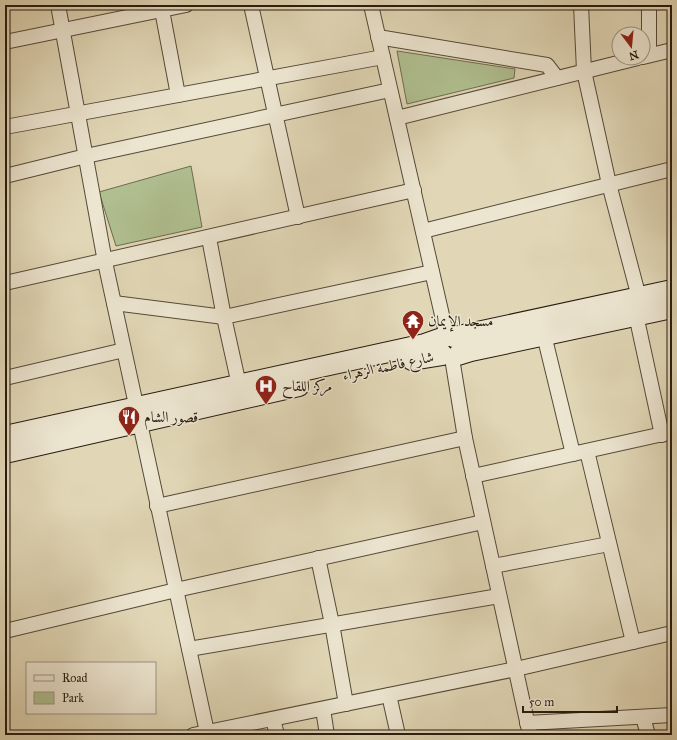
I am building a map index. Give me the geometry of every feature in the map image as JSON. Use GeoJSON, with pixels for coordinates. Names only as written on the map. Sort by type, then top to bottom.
{"type":"FeatureCollection","features":[{"type":"Feature","properties":{"kind":"main road","name":"شارع فاطمة الزهراء"},"geometry":{"type":"LineString","coordinates":[[5,453],[239,385],[425,344],[450,346],[471,350],[544,335],[639,308],[672,290]]}},
{"type":"Feature","properties":{"kind":"main road","name":"شارع فاطمة الزهراء"},"geometry":{"type":"LineString","coordinates":[[5,436],[138,415],[428,356],[450,346],[639,308],[672,308]]}},
{"type":"Feature","properties":{"kind":"street"},"geometry":{"type":"LineString","coordinates":[[58,5],[105,262],[207,732]]}},
{"type":"Feature","properties":{"kind":"street"},"geometry":{"type":"LineString","coordinates":[[5,42],[161,8],[186,5]]}},
{"type":"Feature","properties":{"kind":"street"},"geometry":{"type":"LineString","coordinates":[[251,5],[298,217]]}},
{"type":"Feature","properties":{"kind":"street"},"geometry":{"type":"LineString","coordinates":[[371,5],[450,346],[465,438],[529,729],[643,717],[672,716]]}},
{"type":"Feature","properties":{"kind":"street"},"geometry":{"type":"LineString","coordinates":[[473,476],[667,434],[584,72],[581,5]]}},
{"type":"Feature","properties":{"kind":"street"},"geometry":{"type":"LineString","coordinates":[[647,26],[649,5]]}},
{"type":"Feature","properties":{"kind":"street"},"geometry":{"type":"LineString","coordinates":[[161,8],[178,95]]}},
{"type":"Feature","properties":{"kind":"street"},"geometry":{"type":"LineString","coordinates":[[378,37],[547,65],[557,78]]}},
{"type":"Feature","properties":{"kind":"street"},"geometry":{"type":"LineString","coordinates":[[651,55],[672,50]]}},
{"type":"Feature","properties":{"kind":"street"},"geometry":{"type":"LineString","coordinates":[[5,127],[383,57]]}},
{"type":"Feature","properties":{"kind":"street"},"geometry":{"type":"LineString","coordinates":[[397,118],[611,65]]}},
{"type":"Feature","properties":{"kind":"street"},"geometry":{"type":"LineString","coordinates":[[5,176],[86,156],[390,90]]}},
{"type":"Feature","properties":{"kind":"street"},"geometry":{"type":"LineString","coordinates":[[423,231],[672,168]]}},
{"type":"Feature","properties":{"kind":"street"},"geometry":{"type":"LineString","coordinates":[[5,283],[105,262],[414,190]]}},
{"type":"Feature","properties":{"kind":"street"},"geometry":{"type":"LineString","coordinates":[[209,238],[239,385]]}},
{"type":"Feature","properties":{"kind":"street"},"geometry":{"type":"LineString","coordinates":[[114,303],[224,317],[432,272]]}},
{"type":"Feature","properties":{"kind":"street"},"geometry":{"type":"LineString","coordinates":[[544,335],[573,454]]}},
{"type":"Feature","properties":{"kind":"street"},"geometry":{"type":"LineString","coordinates":[[5,378],[124,350]]}},
{"type":"Feature","properties":{"kind":"street"},"geometry":{"type":"LineString","coordinates":[[158,506],[465,438]]}},
{"type":"Feature","properties":{"kind":"street"},"geometry":{"type":"LineString","coordinates":[[587,451],[633,642]]}},
{"type":"Feature","properties":{"kind":"street"},"geometry":{"type":"LineString","coordinates":[[5,631],[176,590],[483,522]]}},
{"type":"Feature","properties":{"kind":"street"},"geometry":{"type":"LineString","coordinates":[[493,566],[609,544]]}},
{"type":"Feature","properties":{"kind":"street"},"geometry":{"type":"LineString","coordinates":[[318,558],[332,624],[346,704]]}},
{"type":"Feature","properties":{"kind":"street"},"geometry":{"type":"LineString","coordinates":[[189,649],[499,596]]}},
{"type":"Feature","properties":{"kind":"street"},"geometry":{"type":"LineString","coordinates":[[193,735],[516,669],[672,633]]}},
{"type":"Feature","properties":{"kind":"street"},"geometry":{"type":"LineString","coordinates":[[389,695],[398,735]]}},
{"type":"Feature","properties":{"kind":"street"},"geometry":{"type":"LineString","coordinates":[[322,709],[327,735]]}},
{"type":"Feature","properties":{"kind":"street"},"geometry":{"type":"LineString","coordinates":[[643,717],[648,735]]}},
{"type":"Feature","properties":{"kind":"street"},"geometry":{"type":"LineString","coordinates":[[273,719],[277,735]]}},
{"type":"Feature","properties":{"kind":"green space"},"geometry":{"type":"Polygon","coordinates":[[[397,51],[515,69],[514,78],[407,104],[397,51]]]}},
{"type":"Feature","properties":{"kind":"green space"},"geometry":{"type":"Polygon","coordinates":[[[191,166],[202,227],[116,246],[99,192],[191,166]]]}},
{"type":"Feature","properties":{"kind":"place","name":"مسجد الإيمان"},"geometry":{"type":"Point","coordinates":[413,340]}},
{"type":"Feature","properties":{"kind":"place","name":"مركز اللقاح"},"geometry":{"type":"Point","coordinates":[266,406]}},
{"type":"Feature","properties":{"kind":"place","name":"قصور الشام"},"geometry":{"type":"Point","coordinates":[129,436]}}]}
